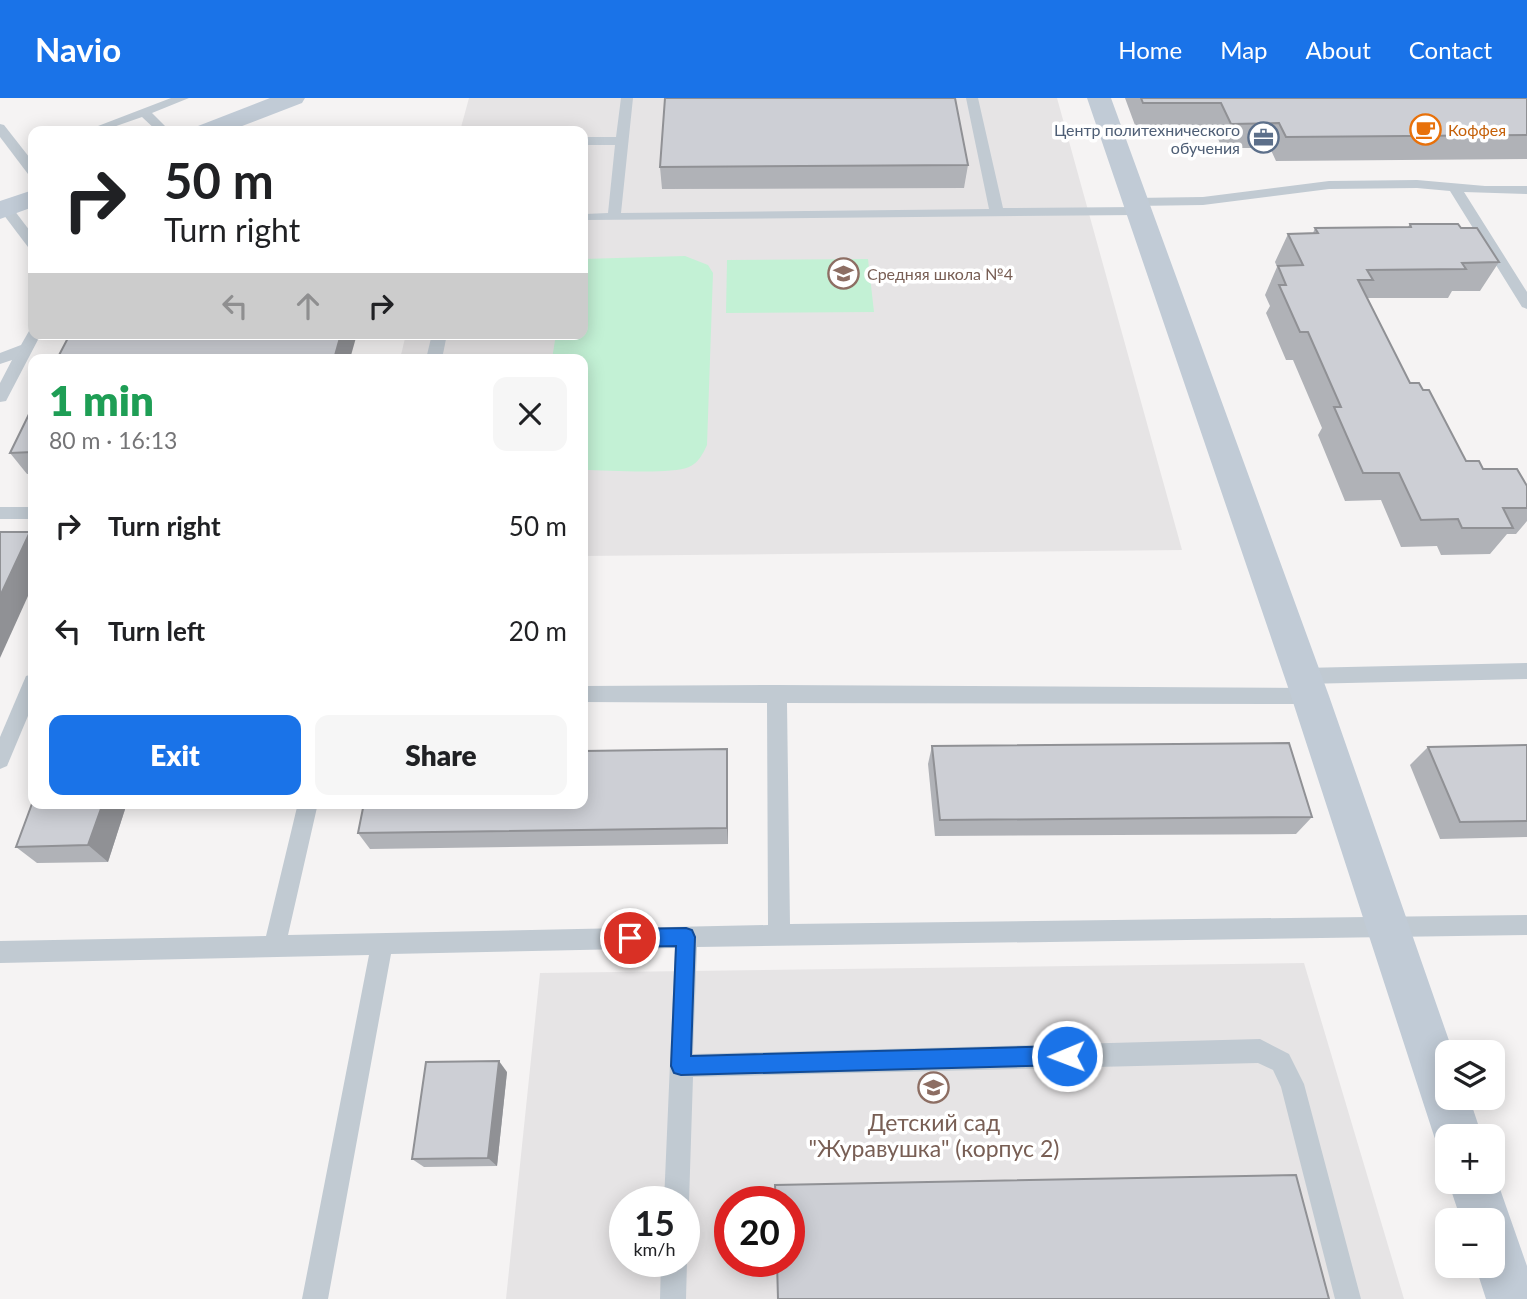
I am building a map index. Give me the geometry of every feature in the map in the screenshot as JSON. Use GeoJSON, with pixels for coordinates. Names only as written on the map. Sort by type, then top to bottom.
{"type":"FeatureCollection","features":[{"type":"Feature","properties":{"kind":"street"},"geometry":{"type":"LineString","coordinates":[[220,126],[293,98]]}},
{"type":"Feature","properties":{"kind":"street"},"geometry":{"type":"LineString","coordinates":[[1099,98],[1306,686],[1454,1124]]}},
{"type":"Feature","properties":{"kind":"street"},"geometry":{"type":"LineString","coordinates":[[3,210],[28,200]]}},
{"type":"Feature","properties":{"kind":"street"},"geometry":{"type":"LineString","coordinates":[[1505,1277],[1512,1299]]}},
{"type":"Feature","properties":{"kind":"lane"},"geometry":{"type":"LineString","coordinates":[[105,126],[183,98]]}},
{"type":"Feature","properties":{"kind":"lane"},"geometry":{"type":"LineString","coordinates":[[614,216],[627,98]]}},
{"type":"Feature","properties":{"kind":"lane"},"geometry":{"type":"LineString","coordinates":[[972,98],[997,212]]}},
{"type":"Feature","properties":{"kind":"lane"},"geometry":{"type":"LineString","coordinates":[[144,112],[159,126]]}},
{"type":"Feature","properties":{"kind":"lane"},"geometry":{"type":"LineString","coordinates":[[0,128],[28,164]]}},
{"type":"Feature","properties":{"kind":"lane"},"geometry":{"type":"LineString","coordinates":[[588,141],[621,141]]}},
{"type":"Feature","properties":{"kind":"lane"},"geometry":{"type":"LineString","coordinates":[[590,217],[997,212],[1136,206],[1203,201],[1329,185],[1417,184],[1527,190]]}},
{"type":"Feature","properties":{"kind":"lane"},"geometry":{"type":"LineString","coordinates":[[1454,187],[1527,304]]}},
{"type":"Feature","properties":{"kind":"lane"},"geometry":{"type":"LineString","coordinates":[[3,210],[28,238]]}},
{"type":"Feature","properties":{"kind":"lane"},"geometry":{"type":"LineString","coordinates":[[0,359],[30,341]]}},
{"type":"Feature","properties":{"kind":"lane"},"geometry":{"type":"LineString","coordinates":[[0,397],[30,341]]}},
{"type":"Feature","properties":{"kind":"lane"},"geometry":{"type":"LineString","coordinates":[[0,513],[28,513]]}},
{"type":"Feature","properties":{"kind":"lane"},"geometry":{"type":"LineString","coordinates":[[588,694],[777,694],[1306,686],[1527,671]]}},
{"type":"Feature","properties":{"kind":"lane"},"geometry":{"type":"LineString","coordinates":[[0,760],[28,694]]}},
{"type":"Feature","properties":{"kind":"lane"},"geometry":{"type":"LineString","coordinates":[[777,694],[779,935]]}},
{"type":"Feature","properties":{"kind":"lane"},"geometry":{"type":"LineString","coordinates":[[275,945],[307,809]]}},
{"type":"Feature","properties":{"kind":"lane"},"geometry":{"type":"LineString","coordinates":[[0,952],[779,935],[1527,925]]}},
{"type":"Feature","properties":{"kind":"lane"},"geometry":{"type":"LineString","coordinates":[[677,1186],[686,937]]}},
{"type":"Feature","properties":{"kind":"lane"},"geometry":{"type":"LineString","coordinates":[[315,1299],[382,943]]}},
{"type":"Feature","properties":{"kind":"lane"},"geometry":{"type":"LineString","coordinates":[[681,1066],[1260,1051],[1281,1062],[1293,1084],[1348,1299]]}},
{"type":"Feature","properties":{"kind":"lane"},"geometry":{"type":"LineString","coordinates":[[673,1299],[674,1277]]}},
{"type":"Feature","properties":{"kind":"shaded area","name":"Средняя школа №4"},"geometry":{"type":"Polygon","coordinates":[[[469,98],[1057,98],[1182,550],[588,556],[588,354],[401,354],[405,340],[588,340],[588,126],[461,126],[469,98]]]}},
{"type":"Feature","properties":{"kind":"shaded area","name":"Детский сад \"Журавушка\" (корпус 2)"},"geometry":{"type":"Polygon","coordinates":[[[1304,963],[1404,1299],[506,1299],[540,973],[1304,963]]]}},
{"type":"Feature","properties":{"kind":"green space"},"geometry":{"type":"Polygon","coordinates":[[[685,256],[708,265],[713,273],[707,445],[700,458],[689,467],[653,471],[588,470],[588,354],[553,354],[555,340],[588,340],[588,259],[685,256]]]}},
{"type":"Feature","properties":{"kind":"green space"},"geometry":{"type":"Polygon","coordinates":[[[868,259],[874,312],[726,313],[727,260],[868,259]]]}},
{"type":"Feature","properties":{"kind":"building"},"geometry":{"type":"Polygon","coordinates":[[[665,98],[955,98],[968,165],[660,167],[665,98]]]}},
{"type":"Feature","properties":{"kind":"building"},"geometry":{"type":"Polygon","coordinates":[[[1141,98],[1527,98],[1527,135],[1286,137],[1279,123],[1231,124],[1221,103],[1143,103],[1141,98]]]}},
{"type":"Feature","properties":{"kind":"building"},"geometry":{"type":"Polygon","coordinates":[[[1410,224],[1458,224],[1461,228],[1477,228],[1499,262],[1462,263],[1466,269],[1367,270],[1373,280],[1358,280],[1410,383],[1419,383],[1423,390],[1429,390],[1466,461],[1479,461],[1483,469],[1517,469],[1527,486],[1527,508],[1503,508],[1513,528],[1462,528],[1458,519],[1421,520],[1399,473],[1363,473],[1334,407],[1341,407],[1308,332],[1300,332],[1279,285],[1286,285],[1278,266],[1303,265],[1288,234],[1318,233],[1315,228],[1411,227],[1410,224]]]}},
{"type":"Feature","properties":{"kind":"building"},"geometry":{"type":"Polygon","coordinates":[[[67,340],[339,340],[335,354],[60,354],[67,340]]]}},
{"type":"Feature","properties":{"kind":"building"},"geometry":{"type":"Polygon","coordinates":[[[28,416],[28,452],[10,453],[28,416]]]}},
{"type":"Feature","properties":{"kind":"building"},"geometry":{"type":"Polygon","coordinates":[[[0,532],[28,532],[28,536],[0,596],[0,532]]]}},
{"type":"Feature","properties":{"kind":"building"},"geometry":{"type":"Polygon","coordinates":[[[1289,743],[1312,817],[940,820],[932,746],[1289,743]]]}},
{"type":"Feature","properties":{"kind":"building"},"geometry":{"type":"Polygon","coordinates":[[[1527,745],[1527,821],[1460,822],[1428,747],[1527,745]]]}},
{"type":"Feature","properties":{"kind":"building"},"geometry":{"type":"Polygon","coordinates":[[[727,749],[727,828],[358,833],[363,809],[588,809],[588,751],[727,749]]]}},
{"type":"Feature","properties":{"kind":"building"},"geometry":{"type":"Polygon","coordinates":[[[30,809],[101,809],[88,845],[16,847],[30,809]]]}},
{"type":"Feature","properties":{"kind":"building"},"geometry":{"type":"Polygon","coordinates":[[[499,1061],[488,1158],[412,1159],[426,1062],[499,1061]]]}},
{"type":"Feature","properties":{"kind":"building"},"geometry":{"type":"Polygon","coordinates":[[[1296,1175],[1329,1299],[778,1299],[777,1277],[805,1277],[805,1186],[775,1185],[1296,1175]]]}},
{"type":"Feature","properties":{"kind":"place","name":"Коффея"},"geometry":{"type":"Point","coordinates":[1425,129]}},
{"type":"Feature","properties":{"kind":"place","name":"Центр политехнического обучения"},"geometry":{"type":"Point","coordinates":[1263,138]}},
{"type":"Feature","properties":{"kind":"place","name":"Средняя школа №4"},"geometry":{"type":"Point","coordinates":[844,273]}},
{"type":"Feature","properties":{"kind":"place","name":"Детский сад \"Журавушка\" (корпус 2)"},"geometry":{"type":"Point","coordinates":[934,1088]}},
{"type":"Feature","properties":{"kind":"route"},"geometry":{"type":"LineString","coordinates":[[630,938],[686,937],[681,1066],[1067,1056]]}}]}
